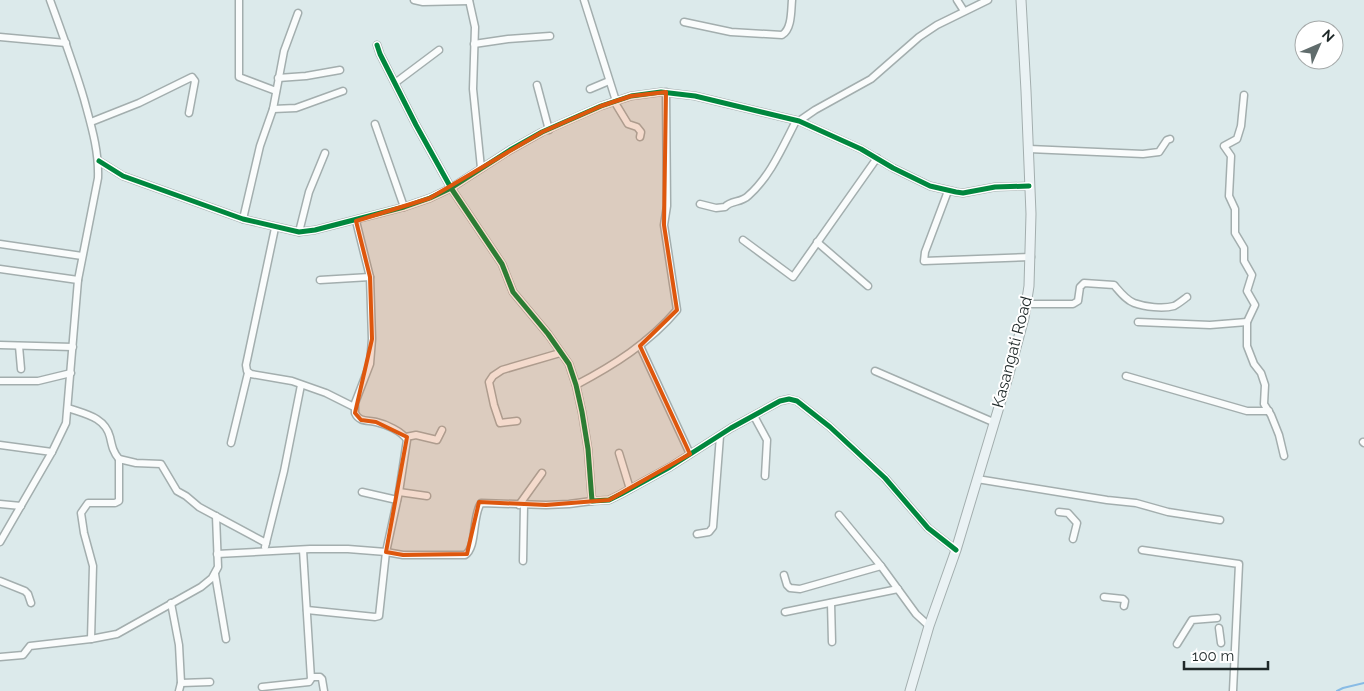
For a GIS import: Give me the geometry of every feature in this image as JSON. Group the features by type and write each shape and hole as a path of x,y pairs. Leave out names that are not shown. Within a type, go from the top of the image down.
{"street":[{"path":"0,542 52,452 66,423 78,280 95,198 99,161 91,122 50,0"},
{"path":"239,0 239,77 276,91"},
{"path":"416,0 432,2 469,1 475,27 472,89 480,168"},
{"path":"584,0 615,101 628,124 637,127 641,132 640,137"},
{"path":"684,22 731,32 782,35 789,27 792,0"},
{"path":"957,0 964,11"},
{"path":"700,204 716,208 725,207 730,203 741,201 749,196 769,170 798,121 871,80 919,37 937,25 988,0"},
{"name":"Kasangati Road","path":"910,691 929,626 956,550 1024,318 1031,256 1023,1"},
{"path":"243,219 260,146 273,109 284,50 298,13"},
{"path":"474,44 550,36"},
{"path":"0,37 66,43"},
{"path":"377,45 451,188 502,264 513,292 548,334 569,364 576,385 588,449 592,501"},
{"path":"395,83 439,50"},
{"path":"278,78 306,76 340,70"},
{"path":"91,122 139,103 192,78 195,81 195,86 189,114"},
{"path":"590,90 609,80"},
{"path":"537,85 549,130"},
{"path":"273,109 296,108 343,91"},
{"path":"576,385 625,358 677,310 664,225 667,206 666,92"},
{"path":"99,161 123,176 243,219 275,228 299,232 356,221 367,216 404,207 430,198 451,188 510,150 549,130 615,101 631,96 666,92 734,104 798,121 861,149 930,186 948,191 964,192 995,187 1029,186"},
{"path":"1244,95 1241,126 1237,139 1224,146 1231,156 1230,196 1235,209 1235,233 1244,248 1244,261 1252,275 1247,291 1255,305 1247,322 1247,346 1254,364 1261,373 1265,386 1264,404 1279,435 1284,456"},
{"path":"375,124 404,207"},
{"path":"1029,150 1143,154 1159,152 1167,140 1170,139"},
{"path":"299,232 309,192 325,153"},
{"path":"743,240 793,277 877,158"},
{"path":"948,191 923,257 926,262 1031,256"},
{"path":"356,221 370,277 372,339 370,364 354,407 356,416 362,420 376,422 406,437 416,435 437,440 440,439 442,430"},
{"path":"231,443 248,373 246,365 275,228"},
{"path":"817,242 868,286"},
{"path":"0,244 82,256"},
{"path":"0,269 78,280"},
{"path":"320,280 370,277"},
{"path":"1026,304 1073,304 1078,301 1080,287 1084,283 1114,285 1123,296 1134,303 1163,308 1175,306 1187,297"},
{"path":"1138,322 1210,325 1247,322"},
{"path":"0,345 73,347"},
{"path":"19,346 21,369"},
{"path":"640,346 690,454"},
{"path":"517,421 500,423 489,382 493,376 502,370 560,353"},
{"path":"875,370 993,422"},
{"path":"0,381 38,381 71,373"},
{"path":"248,373 301,385 326,393 354,407"},
{"path":"1126,376 1247,411 1269,411"},
{"path":"264,552 284,471 301,385"},
{"path":"217,554 348,549 403,555 465,555 470,550 479,505 483,503 522,505 569,504 609,500 780,401 789,398 798,401 859,453 885,478 928,528 956,550"},
{"path":"68,408 98,419 103,424 109,435 112,450 119,460 119,501 115,503 88,503 81,513 93,566 91,639"},
{"path":"754,416 767,440 765,476"},
{"path":"697,534 710,532 713,527 720,436"},
{"path":"307,610 375,618 379,616 386,552 399,492 406,437"},
{"path":"0,445 52,452"},
{"path":"619,453 630,489"},
{"path":"119,460 161,464 177,491 199,507 266,543"},
{"path":"523,561 522,505 542,473"},
{"path":"977,479 1136,503 1168,512 1220,520"},
{"path":"362,492 397,500"},
{"path":"399,492 427,496"},
{"path":"0,504 21,506"},
{"path":"1059,512 1074,518 1076,523 1073,539"},
{"path":"839,515 882,566 916,614 929,626"},
{"path":"0,657 23,656 30,646 91,639 123,631 201,587 215,574 218,567 216,516"},
{"path":"262,687 309,682 312,677 303,550"},
{"path":"1142,550 1239,564 1233,691"},
{"path":"784,575 790,588 800,589 882,566"},
{"path":"215,574 226,639"},
{"path":"0,581 26,591 31,603"},
{"path":"785,612 898,589"},
{"path":"1104,597 1123,599 1125,601 1124,606"},
{"path":"171,603 179,645 181,683 179,691"},
{"path":"831,603 832,642"},
{"path":"1177,644 1192,620 1217,618"},
{"path":"1219,628 1221,643"},
{"path":"312,677 320,677 322,679 324,691"},
{"path":"181,683 210,682"}],"highlighted area":[{"path":"666,92 664,225 677,310 640,346 690,454 609,500 546,505 479,502 467,554 403,555 386,552 407,437 376,422 361,420 355,413 372,339 370,277 356,221 430,198 542,132 601,106 631,96"}],"waterway":[{"path":"1337,691 1364,683"}],"cycle path":[{"path":"377,45 416,125 451,188 502,264 513,292 548,334 569,364 582,412 588,449 592,501 609,500 621,494 670,467 731,428 780,401 789,399 797,401 830,427 885,478 928,528 956,550"},
{"path":"99,161 123,176 243,219 299,232 315,230 404,207 430,198 451,188 542,132 601,106 631,96 661,92 695,96 799,121 861,149 893,168 930,186 963,193 995,187 1029,186"}]}
